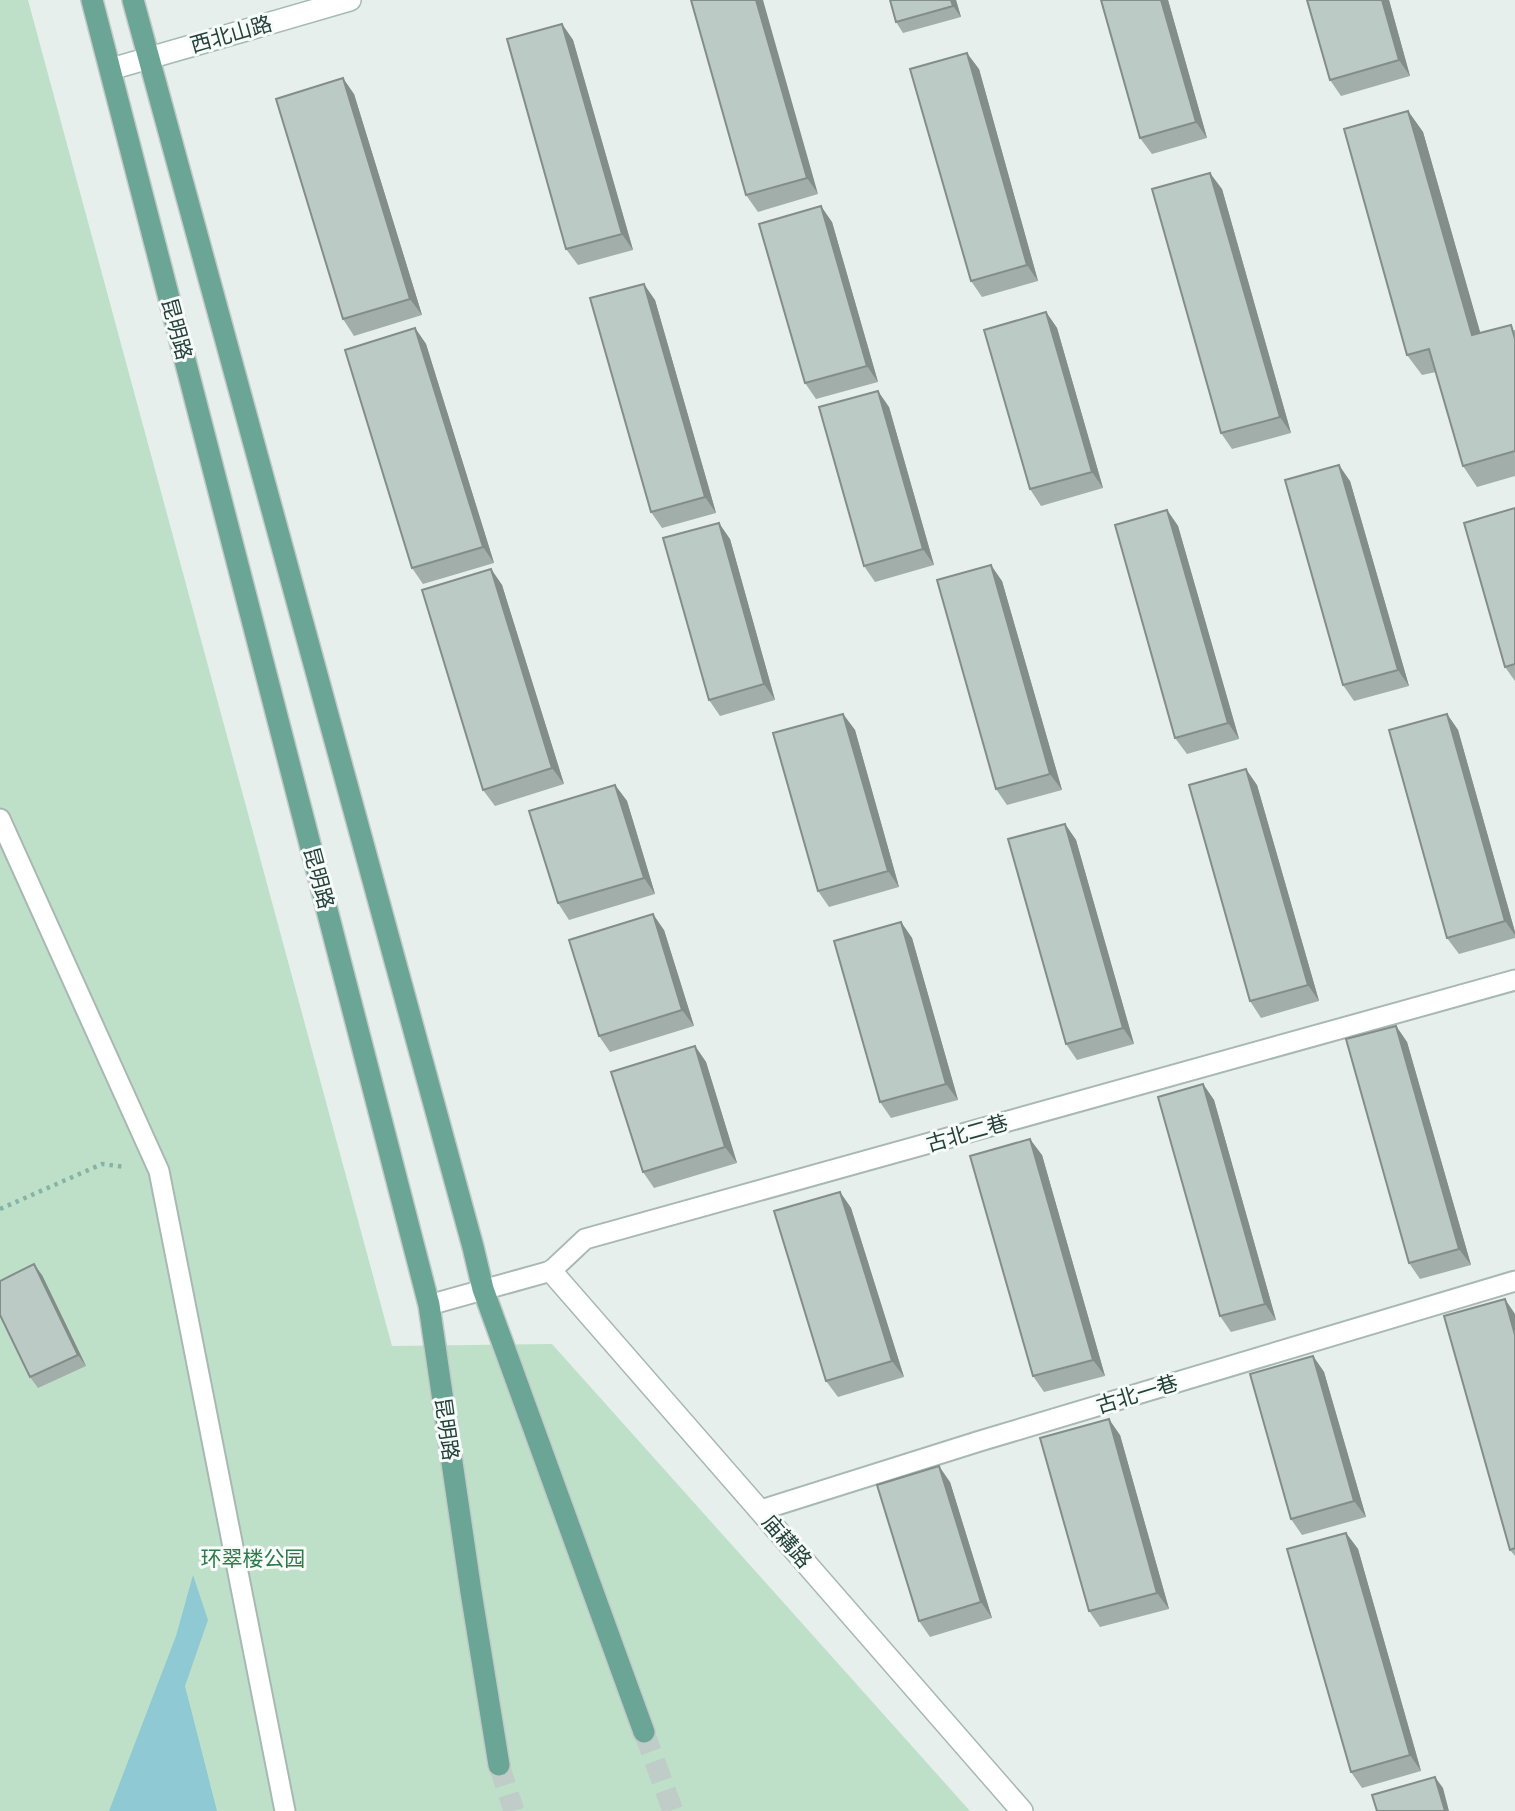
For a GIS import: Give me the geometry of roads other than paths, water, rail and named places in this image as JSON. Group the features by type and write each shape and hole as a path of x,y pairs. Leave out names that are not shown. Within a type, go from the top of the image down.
{"main road":[{"name":"昆明路","path":"92,0 429,1305 499,1765"},
{"path":"133,0 483,1289 644,1731"}],"street":[{"name":"西北山路","path":"111,69 350,0"},
{"name":"庙耩路","path":"551,1271 1022,1811"}],"lane":[{"path":"0,818 159,1171 285,1811"},
{"name":"古北二巷","path":"429,1305 551,1271 585,1239 1515,980"},
{"name":"古北一巷","path":"761,1510 980,1441 1515,1282"}],"water":[{"path":"193,1575 208,1620 185,1686 217,1811 109,1811 176,1636"}],"tunnel":[{"path":"644,1732 673,1811"},
{"path":"499,1765 514,1811"}],"park label":[{"name":"环翠楼公园","path":"253,1558"}]}
